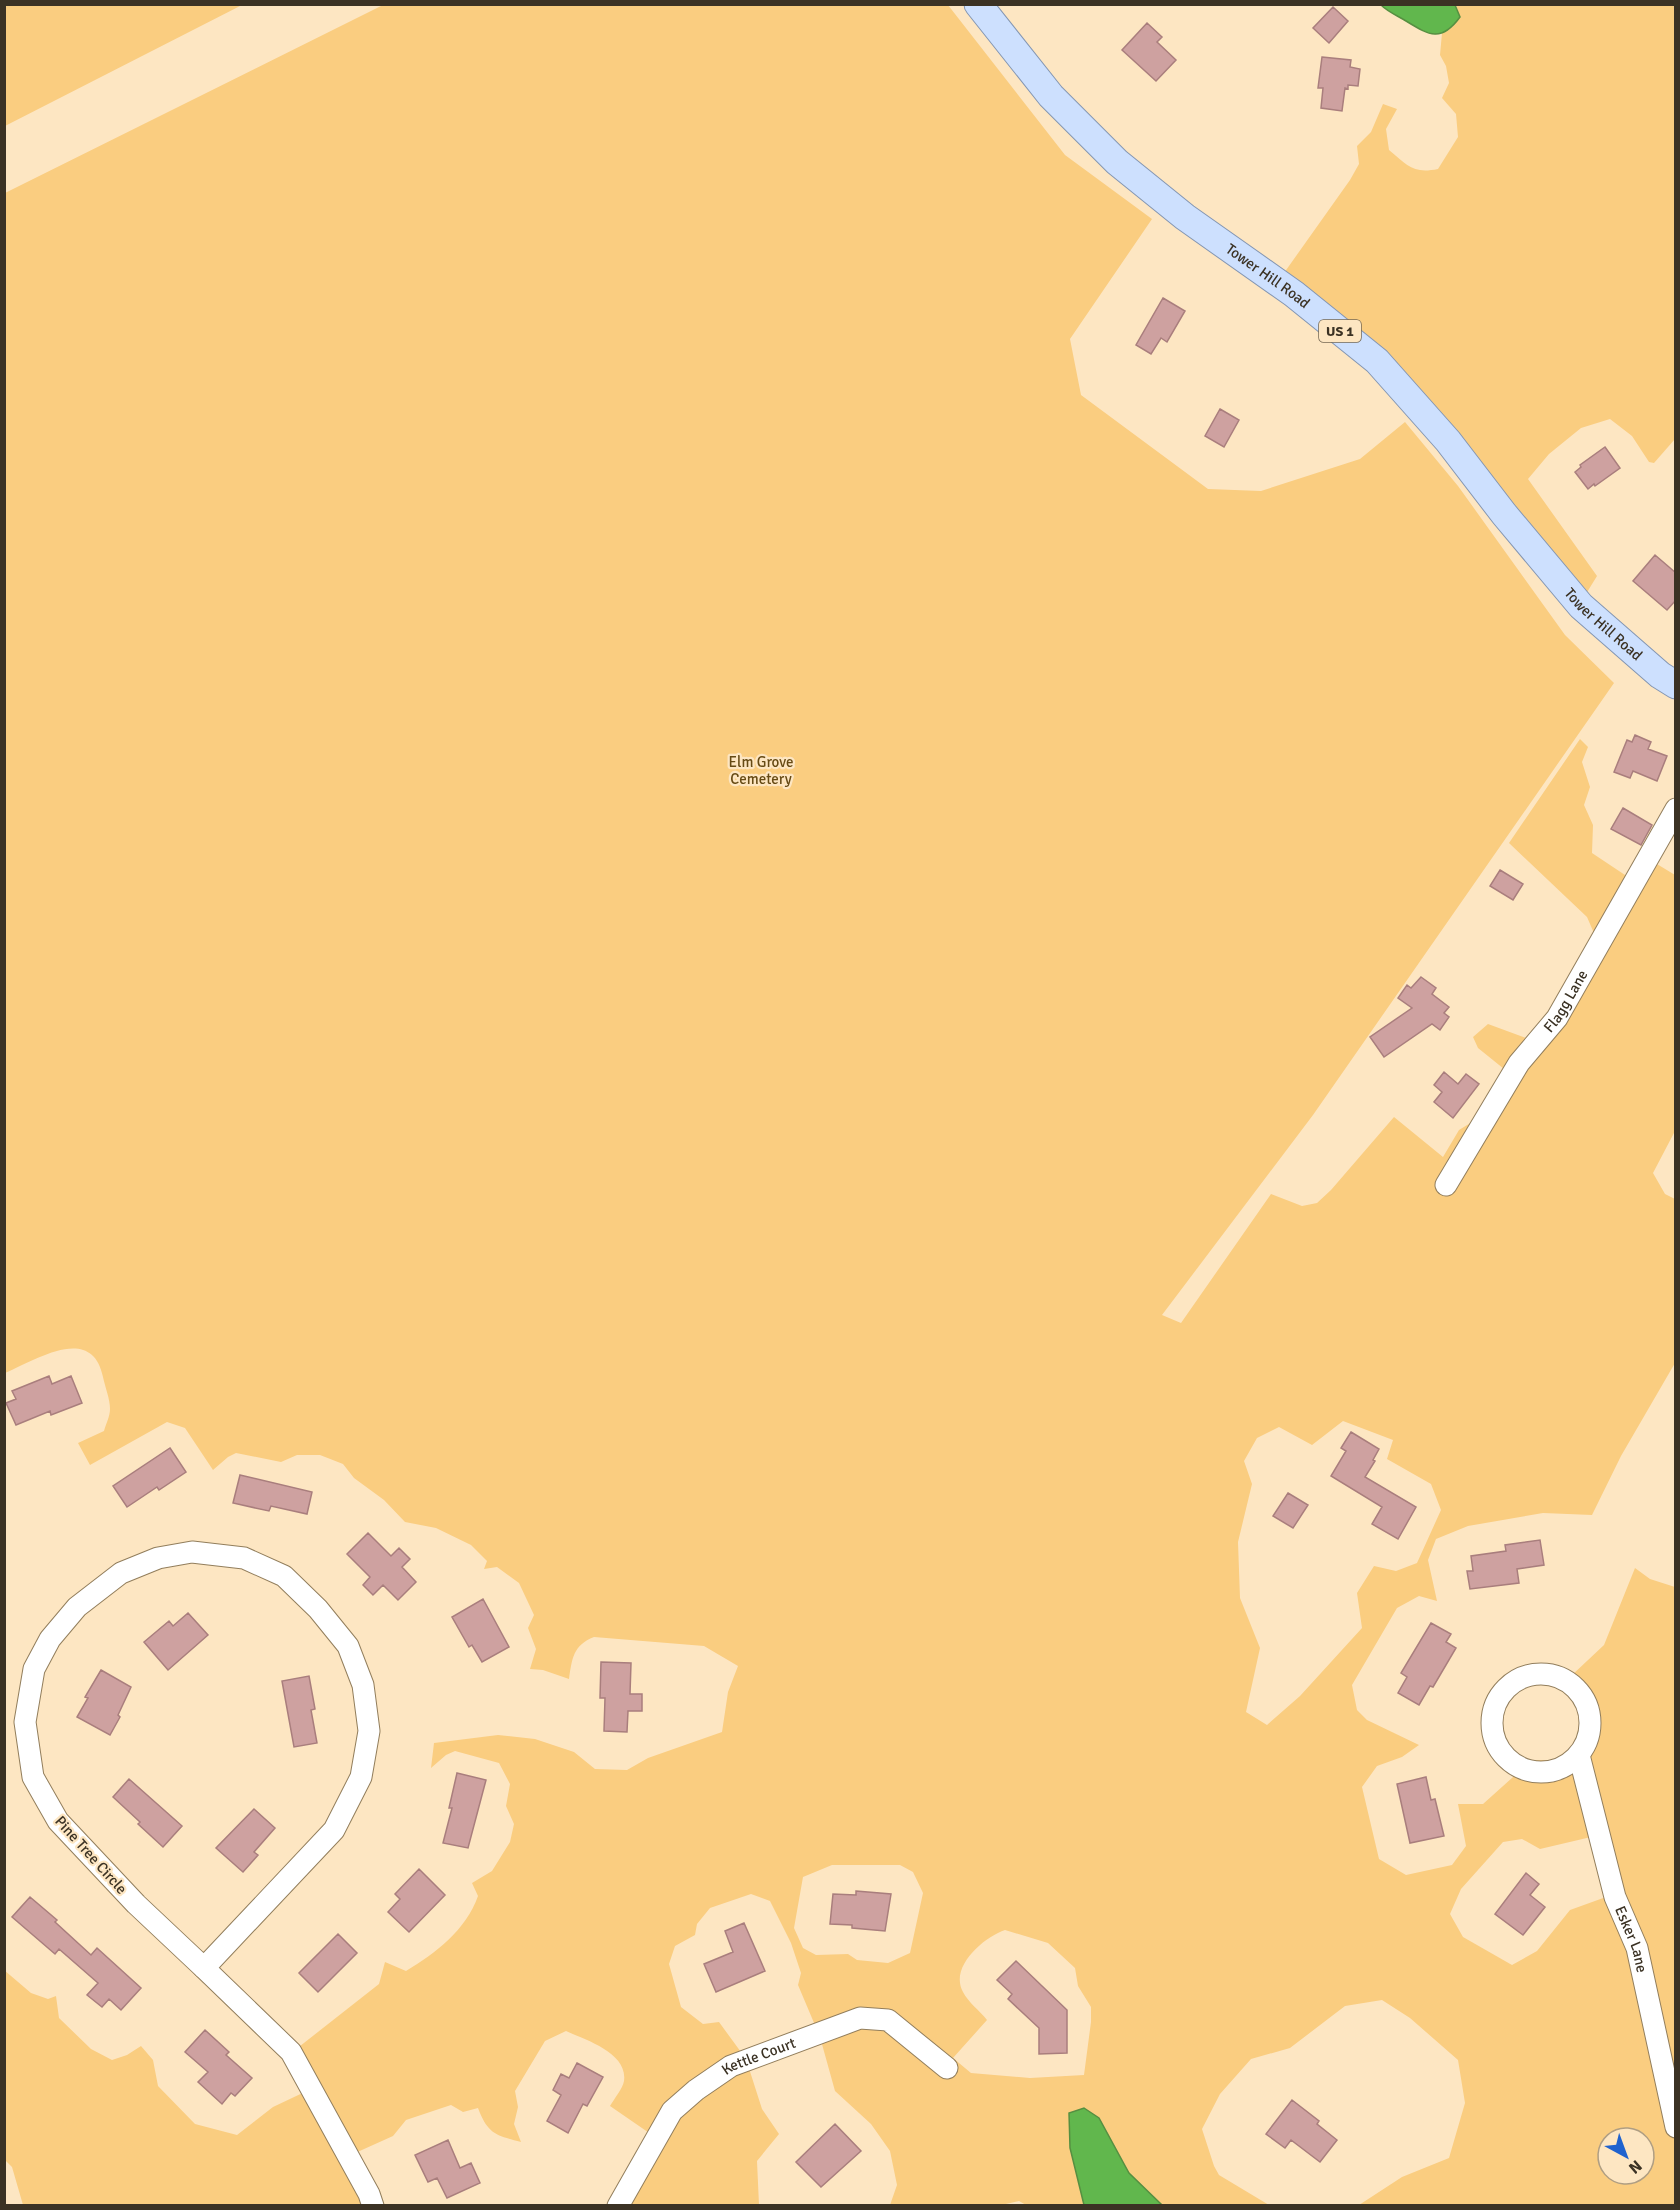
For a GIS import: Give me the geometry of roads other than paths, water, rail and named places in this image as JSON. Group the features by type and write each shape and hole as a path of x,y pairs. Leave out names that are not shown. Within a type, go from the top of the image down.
{"main road":[{"name":"Tower Hill Road","path":"978,4 1051,96 1117,162 1185,217 1294,294 1377,362 1448,441 1504,514 1581,606 1660,675 1676,685"}],"street":[{"name":"Flagg Lane","path":"1446,1185 1519,1063 1557,1018 1676,809"},
{"name":"Pine Tree Circle","path":"204,1968 334,1830 361,1776 369,1731 363,1685 348,1646 318,1609 284,1576 244,1558 192,1552 158,1558 121,1573 77,1607 50,1639 34,1669 25,1722 33,1777 58,1821 136,1904 291,2052 373,2205"},
{"path":"1538,1673 1553,1675 1568,1681 1580,1692 1588,1707 1590,1724 1587,1741 1579,1755 1551,1771 1534,1771 1519,1767 1506,1758 1497,1744 1492,1729 1493,1713 1498,1698 1522,1677 1538,1673"},
{"name":"Esker Lane","path":"1579,1755 1615,1896 1637,1948 1676,2127"},
{"name":"Kettle Court","path":"618,2205 672,2110 731,2066 860,2018 888,2020 947,2068"}],"park label":[{"name":"Elm Grove Cemetery","path":"761,770"}]}
